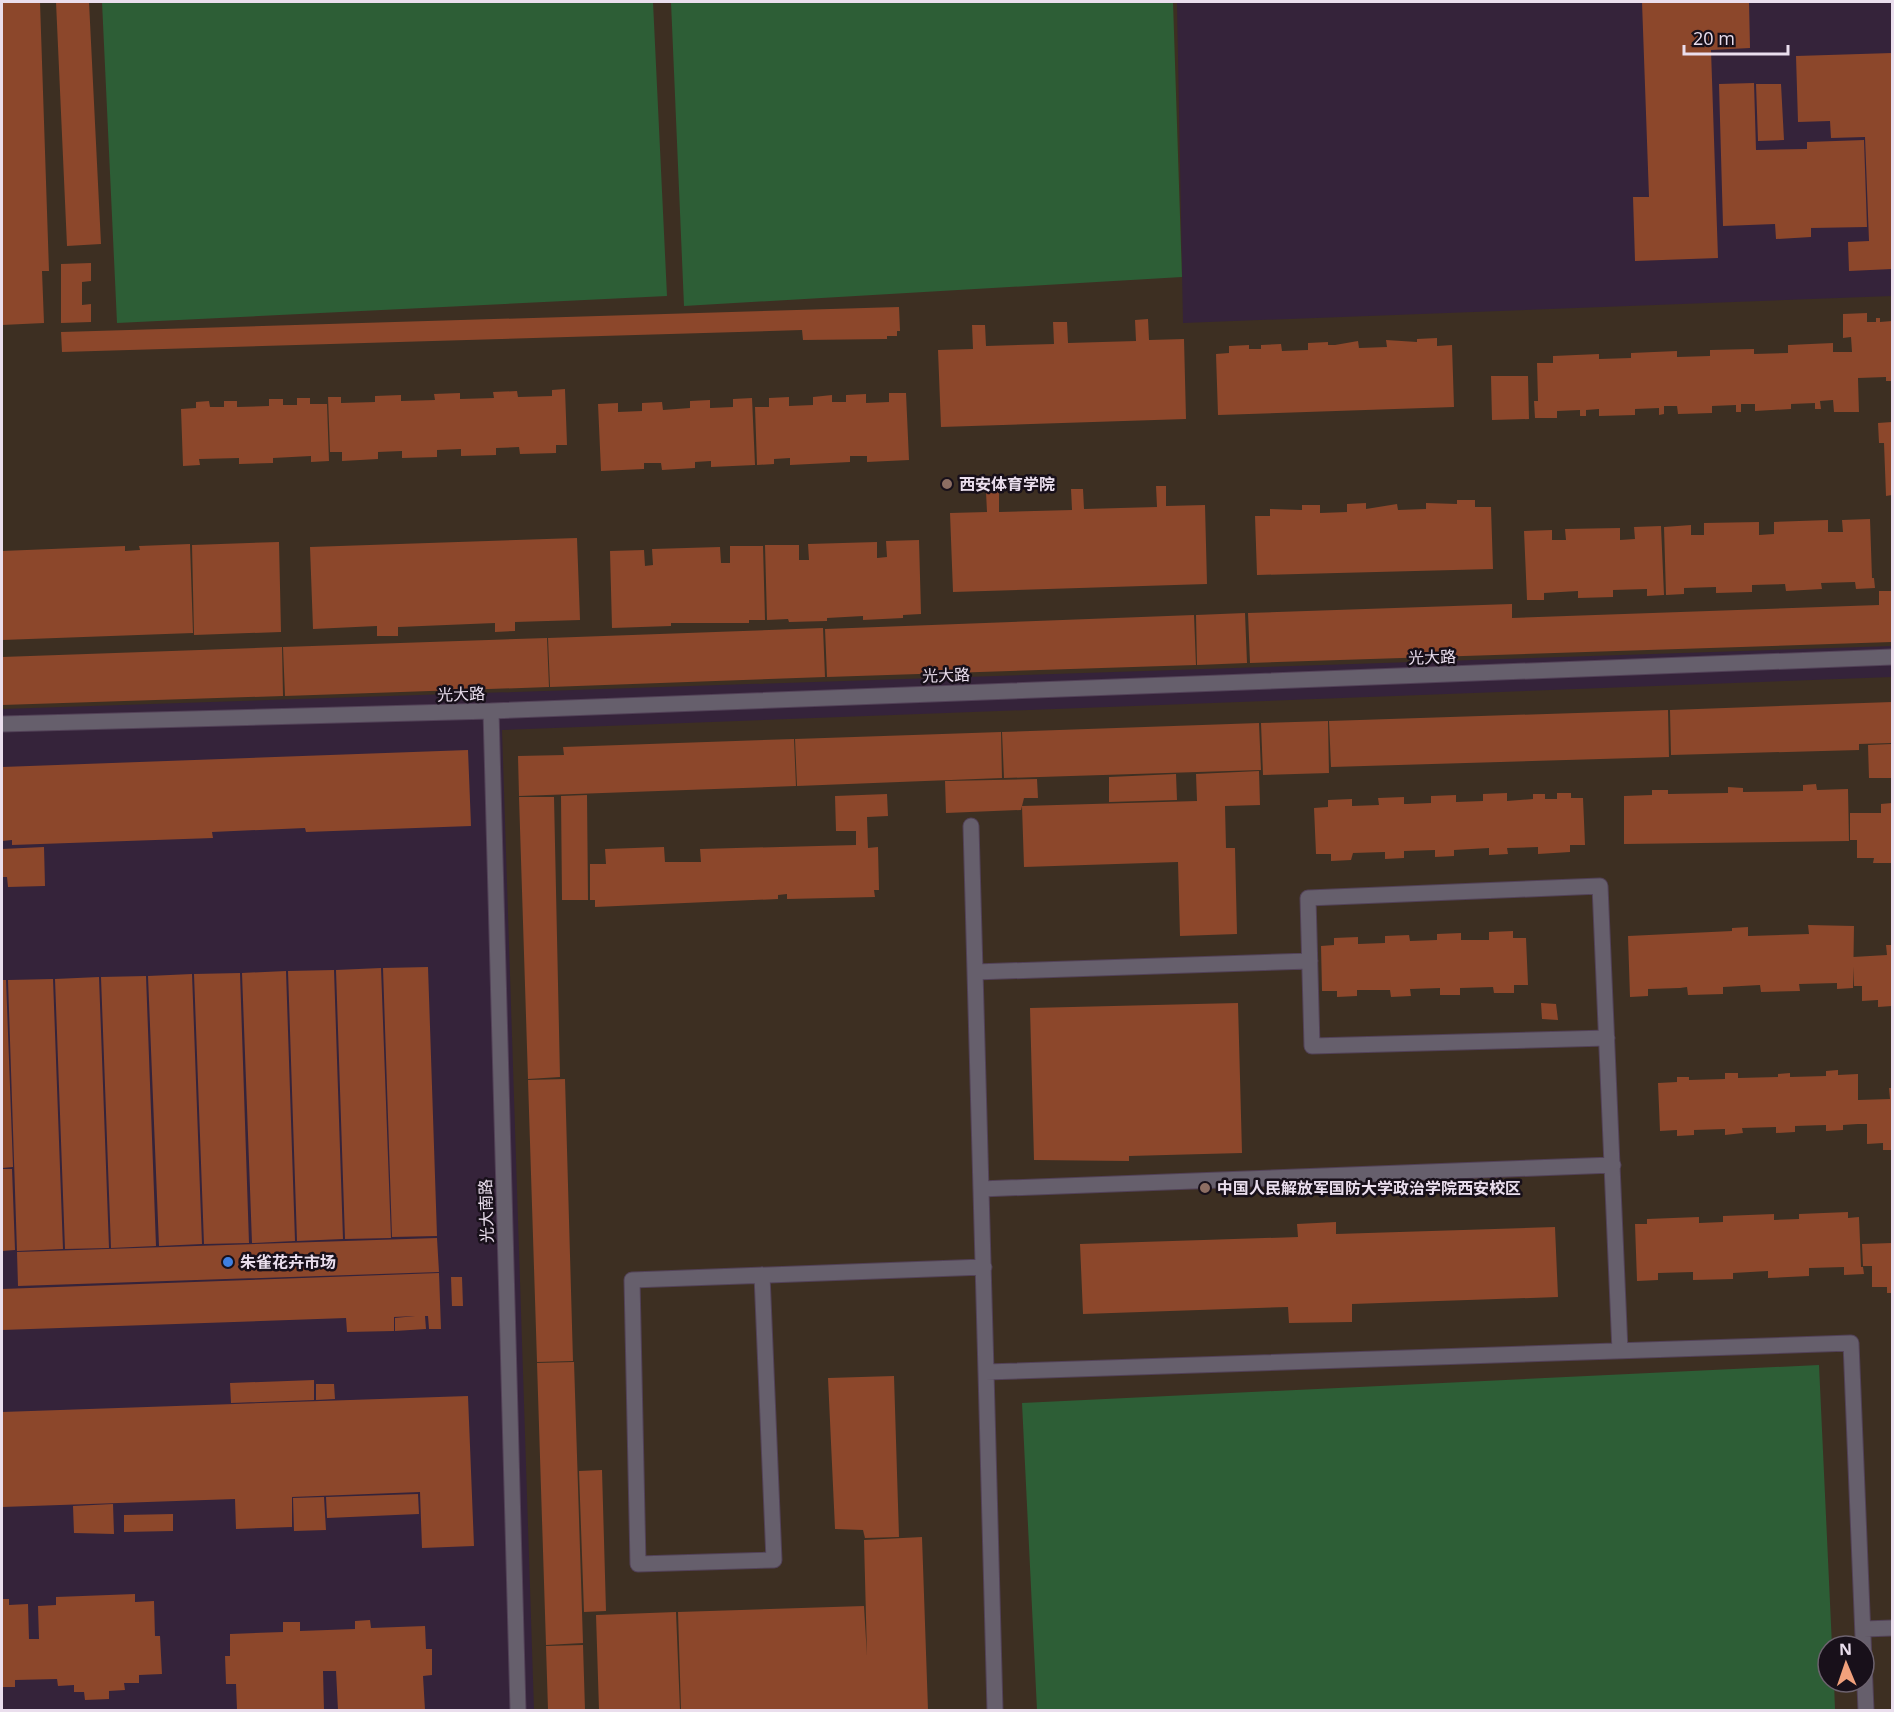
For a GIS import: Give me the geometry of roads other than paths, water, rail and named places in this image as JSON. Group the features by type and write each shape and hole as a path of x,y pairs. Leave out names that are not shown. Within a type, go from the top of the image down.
{"street":[{"name":"光大路","path":"2,724 491,711 1893,657"},
{"name":"光大南路","path":"491,711 518,1710"},
{"path":"972,826 995,1710"},
{"path":"1607,1038 1312,1046 1308,898 1600,886 1607,1038 1620,1351"},
{"path":"975,972 1310,961"},
{"path":"981,1189 1612,1165"},
{"path":"762,1275 774,1560 638,1564 632,1280 762,1275 984,1267"},
{"path":"986,1372 1851,1343 1866,1710"},
{"path":"1864,1629 1893,1628"}],"place":[{"name":"西安体育学院","path":"947,484"},
{"name":"中国人民解放军国防大学政治学院西安校区","path":"1205,1188"},
{"name":"朱雀花卉市场","path":"228,1262"}]}
